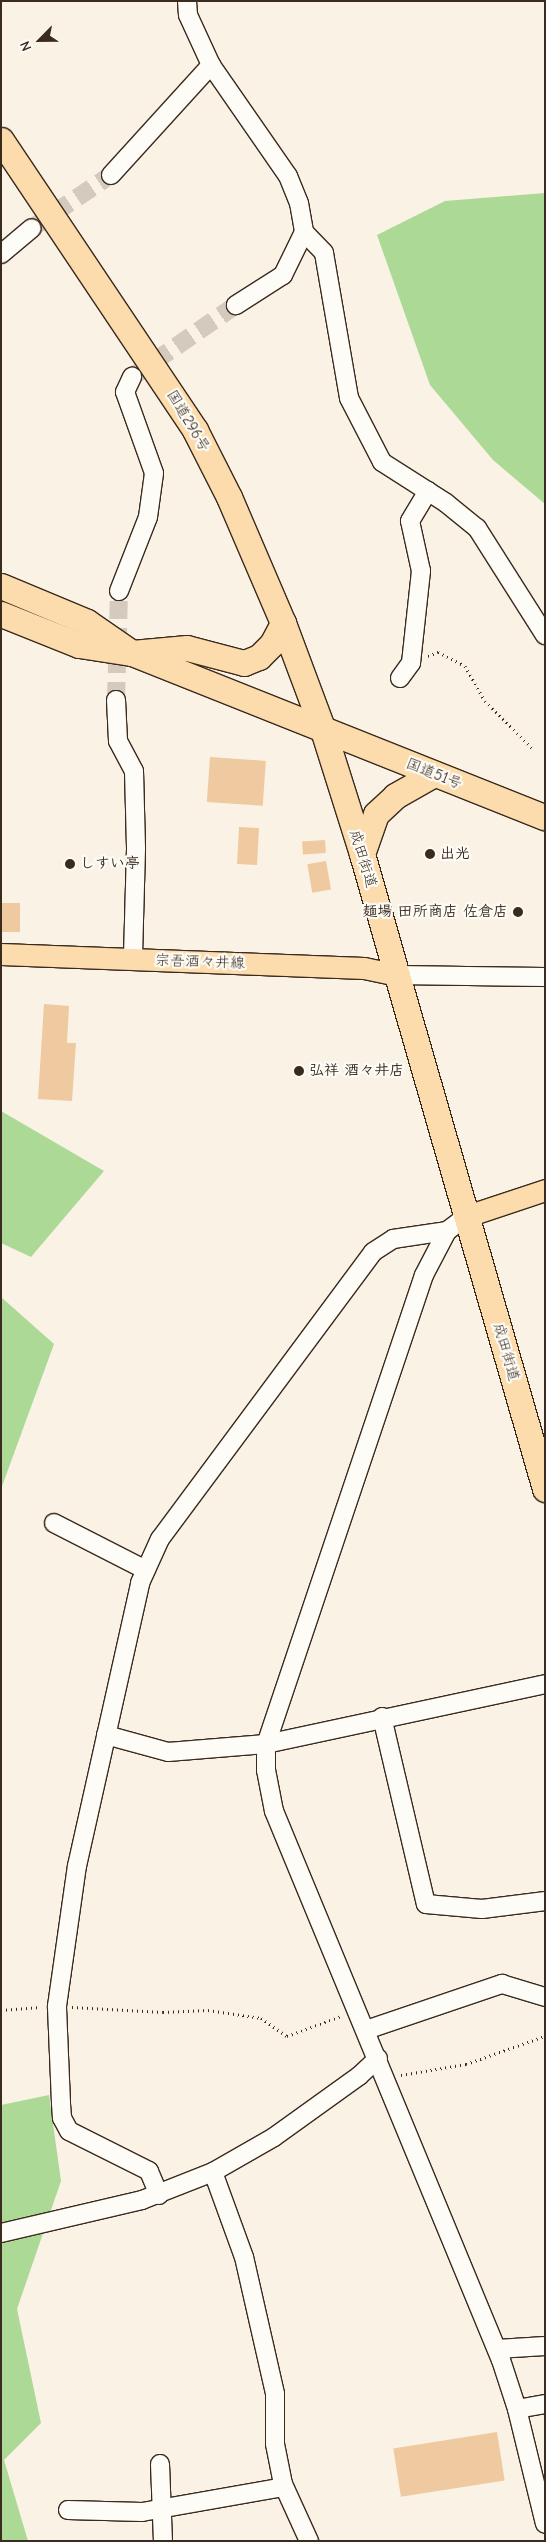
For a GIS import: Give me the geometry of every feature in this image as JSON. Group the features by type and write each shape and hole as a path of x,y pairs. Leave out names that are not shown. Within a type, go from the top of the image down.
{"highway":[{"name":"国道296号","path":"1,140 195,430 229,498 283,623 324,730"},
{"path":"1,586 87,622 132,653 324,730"},
{"path":"1,614 79,645 132,653 187,648 244,663 259,657 272,644 283,623"},
{"name":"国道51号","path":"324,730 545,817"},
{"name":"成田街道","path":"324,730 362,854 545,1489"},
{"path":"362,854 376,814 395,796 434,774"}],"main road":[{"name":"宗吾酒々井線","path":"1,954 364,968 397,975"},
{"path":"467,1216 545,1190"}],"street":[{"path":"187,1 188,15 211,64 288,176 299,203 304,232 324,252 349,398 382,462 428,491 477,528 545,635"},
{"path":"112,175 211,64"},
{"path":"1,254 32,228"},
{"path":"236,305 283,275 304,232"},
{"path":"119,591 148,517 154,473 125,392 132,377"},
{"path":"400,678 412,663 421,571 410,520 428,491"},
{"path":"116,700 118,741 134,771 136,849 133,959"},
{"path":"397,975 545,977"},
{"path":"159,2195 149,2171 69,2131 62,2118 57,2006 77,1866 140,1583 160,1539 373,1252 393,1239 446,1231 467,1216"},
{"path":"446,1231 424,1275 266,1744 266,1770 274,1811 497,2349 517,2409 545,2524"},
{"path":"54,1523 146,1570"},
{"path":"106,1736 168,1752 266,1744 382,1717 545,1684"},
{"path":"382,1717 426,1904 482,1909 545,1901"},
{"path":"366,2030 502,1984 545,1997"},
{"path":"1,2234 159,2195 214,2172 274,2137 359,2076 378,2058"},
{"path":"214,2172 244,2257 272,2384 274,2444 284,2487 309,2541"},
{"path":"497,2349 545,2346"},
{"path":"517,2409 545,2404"},
{"path":"160,2464 163,2541"},
{"path":"68,2510 142,2512 284,2487"}],"path":[{"path":"412,663 438,652 465,666 485,701 533,749"},
{"path":"1,2010 57,2006 163,2012 208,2010 262,2018 287,2036 358,2010"},
{"path":"385,2078 466,2064 545,2036"}],"green space":[{"path":"545,193 545,504 493,460 430,385 377,235 445,201"},
{"path":"1,1111 104,1171 31,1257 1,1243"},
{"path":"1,1297 54,1344 1,1489"},
{"path":"49,2095 61,2181 17,2309 41,2423 4,2460 28,2541 1,2541 1,2105"}],"building":[{"path":"210,757 266,761 263,806 207,802"},
{"path":"239,827 259,828 257,865 237,864"},
{"path":"325,840 326,853 303,855 302,842"},
{"path":"326,861 331,890 312,893 307,864"},
{"path":"1,903 20,903 20,932 1,932"},
{"path":"44,1004 69,1006 67,1043 76,1043 72,1101 38,1099"},
{"path":"497,2432 505,2480 401,2497 393,2448"}],"tunnel":[{"path":"32,228 111,175"},
{"path":"132,377 236,305"},
{"path":"116,700 119,591"}],"place":[{"name":"出光","path":"430,854"},
{"name":"しすい亭","path":"70,864"},
{"name":"麺場 田所商店 佐倉店","path":"518,912"},
{"name":"弘祥 酒々井店","path":"299,1071"}]}
